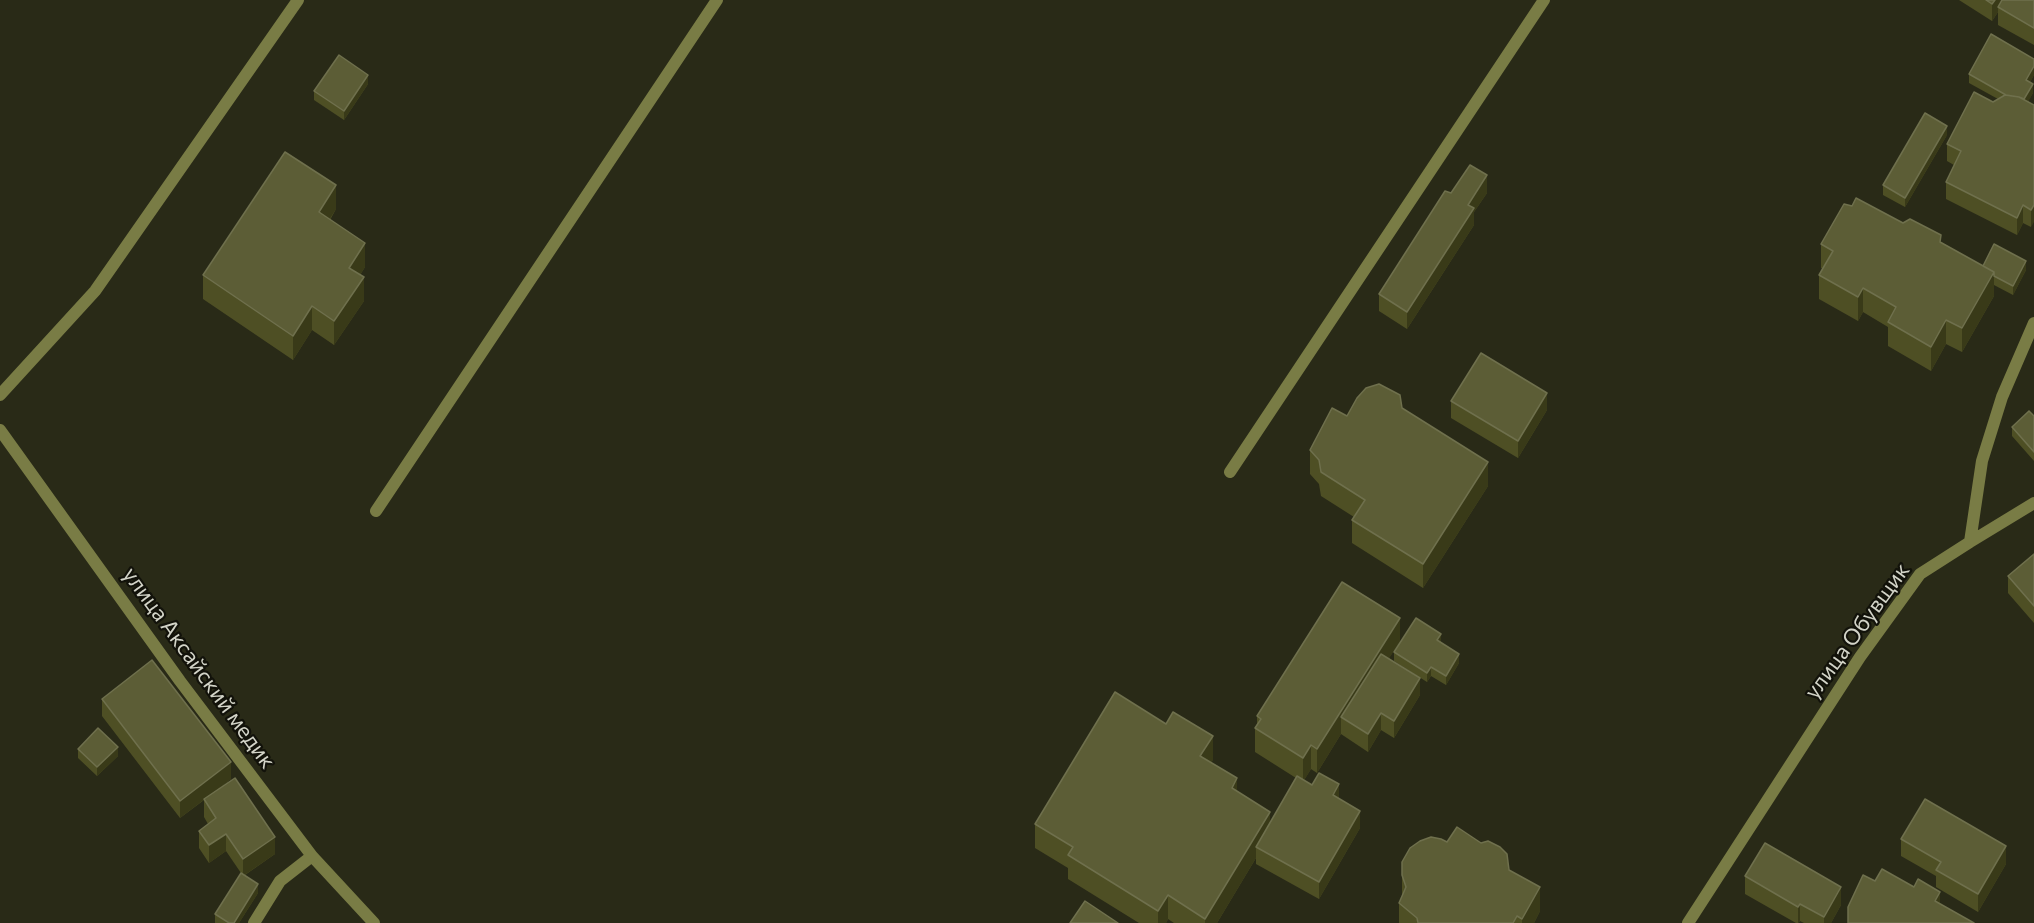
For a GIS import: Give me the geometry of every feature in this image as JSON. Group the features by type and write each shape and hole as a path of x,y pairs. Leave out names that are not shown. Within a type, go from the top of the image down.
{"street":[{"path":"0,395 95,291 298,0"},
{"path":"376,511 717,0"},
{"path":"1230,472 1544,0"},
{"path":"1970,542 1982,462 2002,397 2034,323"},
{"name":"улица Аксайский медик","path":"0,430 174,672 312,856 374,923"},
{"name":"улица Обувщик","path":"1688,923 1860,657 1920,574 2034,503"},
{"path":"254,923 280,881 312,856"}],"building":[{"path":"2002,0 2034,0 2034,28 1998,7"},
{"path":"1991,34 2034,59 2034,66 2026,80 2033,84 2024,99 2006,95 1969,74"},
{"path":"339,55 368,75 344,111 314,91"},
{"path":"1974,92 1993,102 2005,95 2019,97 2034,105 2034,205 2031,210 2023,205 2017,218 1946,182 1961,151 1947,144"},
{"path":"1925,113 1947,126 1905,198 1883,185"},
{"path":"285,152 336,185 319,212 365,243 349,268 364,277 334,321 312,306 293,336 203,275"},
{"path":"1470,165 1487,175 1468,205 1474,208 1407,312 1379,294 1445,191 1451,193"},
{"path":"1856,198 1903,223 1910,219 1941,235 1940,242 1994,272 1962,328 1946,320 1931,347 1888,322 1896,307 1863,288 1858,297 1819,275 1833,251 1821,244 1844,204 1852,206"},
{"path":"1994,244 2026,261 2013,286 1994,276 1994,272 1983,266"},
{"path":"1481,353 1547,393 1518,441 1451,401"},
{"path":"1379,384 1400,395 1402,408 1488,462 1423,564 1352,520 1365,500 1321,472 1319,460 1310,450 1332,408 1347,416 1357,398 1366,388"},
{"path":"2029,411 2034,416 2034,452 2012,427"},
{"path":"2034,554 2034,606 2008,576"},
{"path":"1342,582 1400,618 1317,749 1311,745 1303,758 1255,728 1261,719 1257,716"},
{"path":"1416,618 1441,634 1437,640 1459,654 1446,676 1431,667 1427,673 1394,652"},
{"path":"1381,654 1420,678 1394,721 1381,713 1368,734 1341,717"},
{"path":"152,660 231,762 180,801 102,699"},
{"path":"1115,692 1166,724 1173,712 1213,736 1200,756 1237,778 1232,788 1270,812 1205,919 1168,895 1158,911 1068,855 1073,847 1035,824"},
{"path":"98,728 118,747 97,767 78,749"},
{"path":"1319,773 1339,784 1333,795 1360,811 1319,882 1256,847 1297,776 1312,785"},
{"path":"235,778 275,837 243,859 226,834 209,845 199,831 216,818 204,799"},
{"path":"1925,799 2006,846 1978,894 1936,870 1941,862 1901,839"},
{"path":"1457,827 1481,843 1488,841 1500,847 1507,854 1509,870 1540,887 1522,919 1517,916 1513,923 1418,923 1417,918 1399,903 1406,887 1402,875 1402,862 1410,848 1431,837 1447,842"},
{"path":"1765,843 1841,887 1824,917 1800,904 1798,907 1745,876"},
{"path":"1882,869 1914,887 1918,879 1940,892 1935,901 1974,923 1848,923 1848,907 1863,875 1875,881"},
{"path":"241,873 258,884 234,923 229,923 215,914"},
{"path":"1085,901 1118,923 1070,923"}]}
